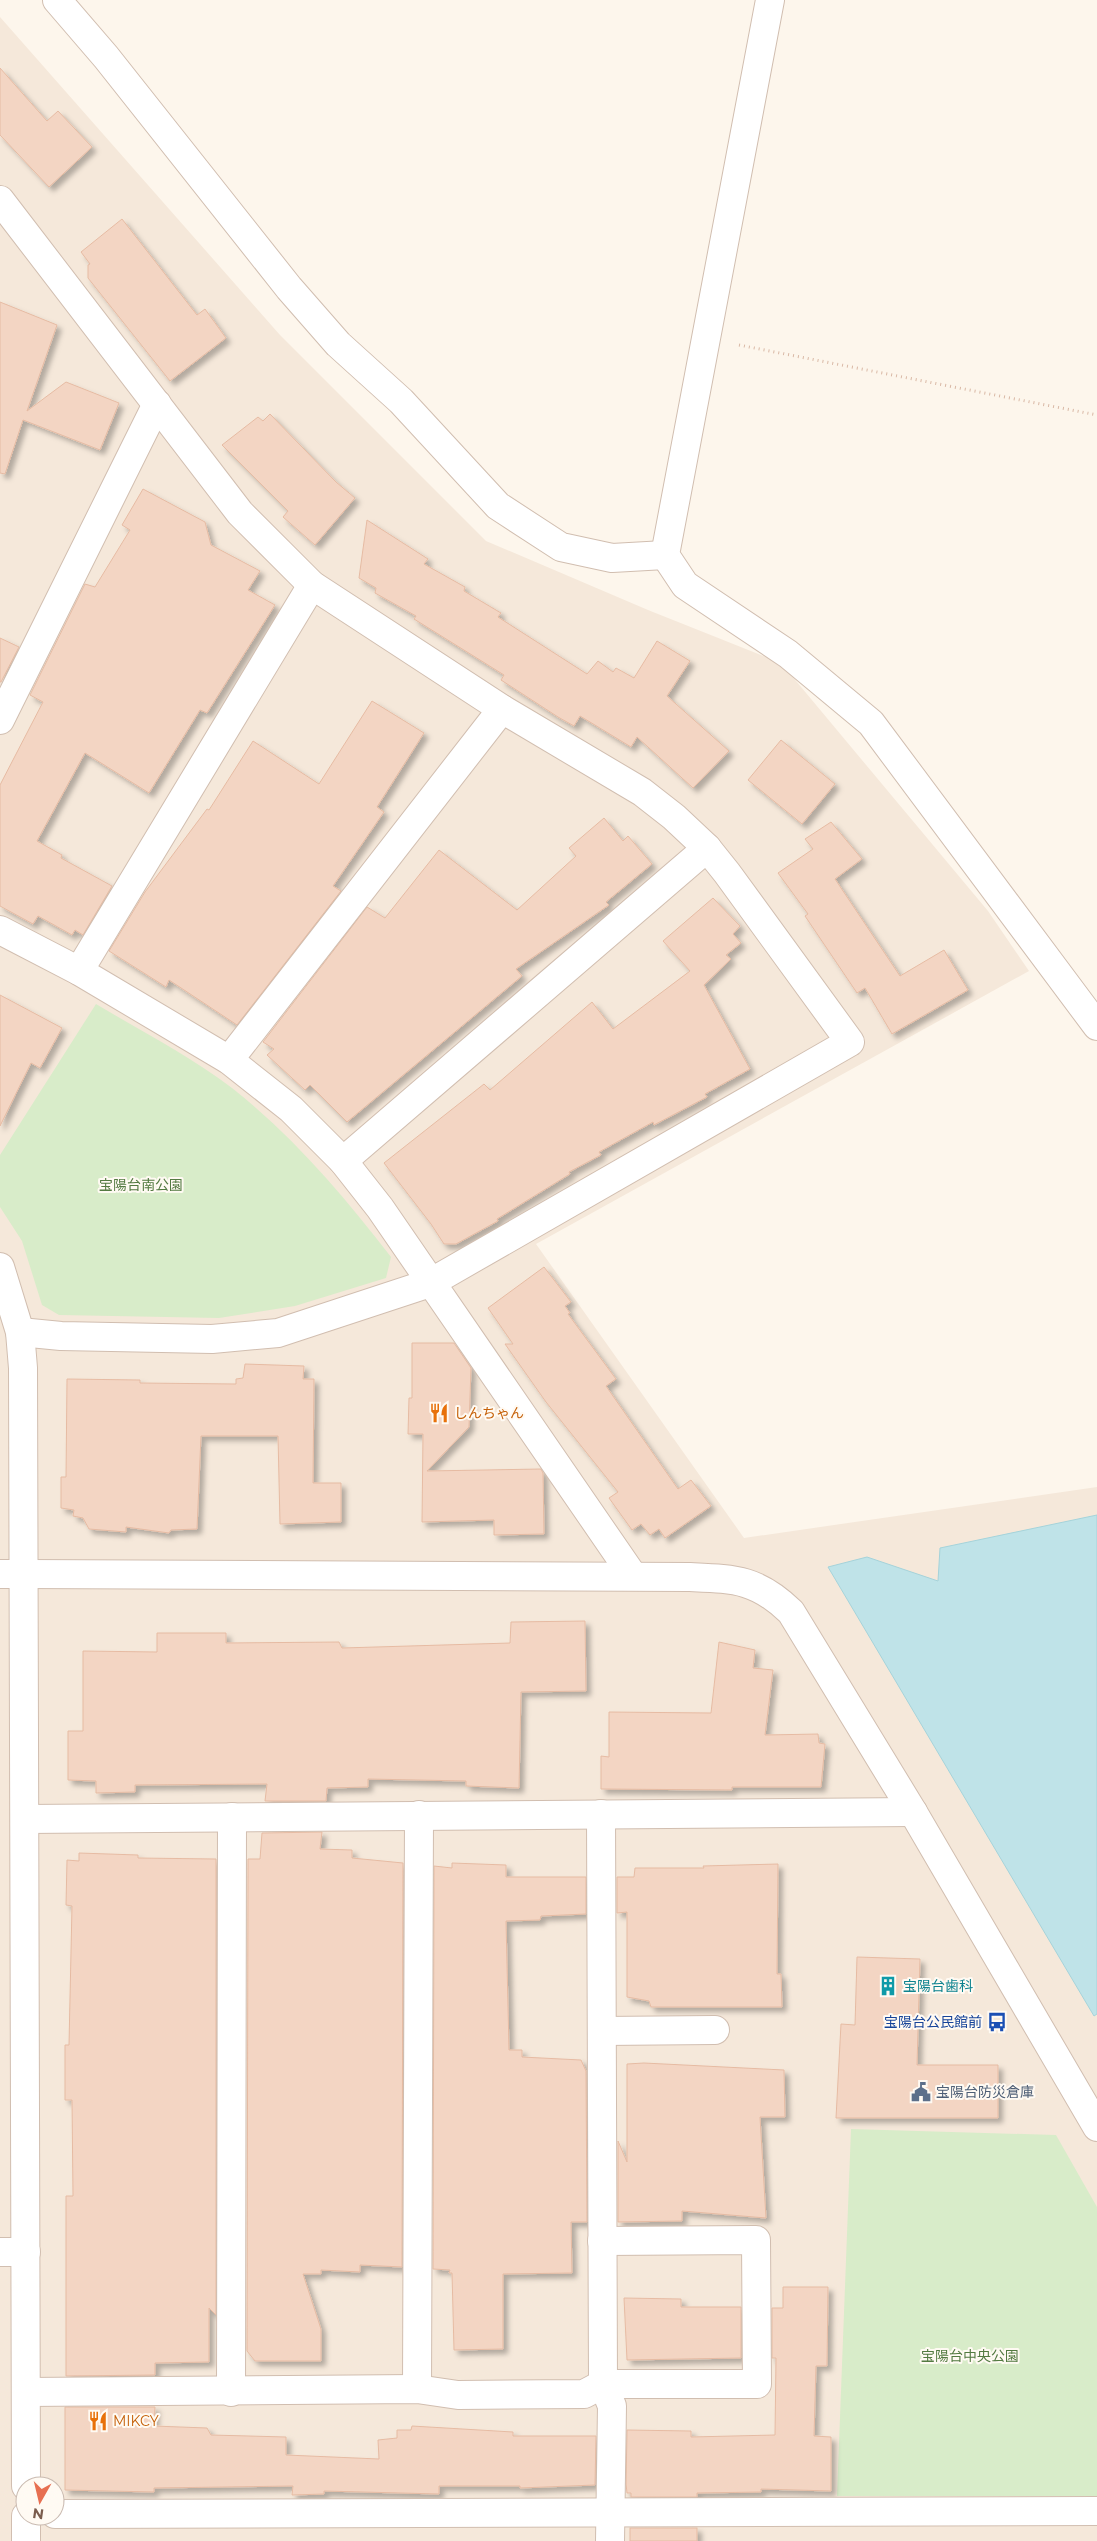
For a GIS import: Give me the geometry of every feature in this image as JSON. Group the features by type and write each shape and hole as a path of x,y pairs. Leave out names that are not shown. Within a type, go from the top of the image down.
{"street":[{"path":"57,0 106,57 289,288 338,344 401,401 498,506 561,547 612,558 665,555"},
{"path":"770,0 665,555 685,585 788,654 871,723 1097,1026"},
{"path":"0,200 240,513 312,585 502,709 642,792 674,817 707,848 727,873 850,1042 430,1283 278,1333 212,1339 61,1336 20,1332"},
{"path":"0,720 157,404"},
{"path":"79,971 312,585"},
{"path":"229,1060 502,709"},
{"path":"344,1160 707,848"},
{"path":"0,930 79,971 229,1060 291,1109 344,1160 380,1208 633,1576"},
{"path":"0,1267 20,1332 23,1368 12,1574 25,1819 13,2252 26,2392 26,2476"},
{"path":"12,1574 633,1576 728,1579 755,1585 774,1595 791,1612 912,1812 1097,2127"},
{"path":"25,1819 912,1812"},
{"path":"601,1814 602,2384 612,2406 610,2541"},
{"path":"417,2389 419,1816"},
{"path":"231,2392 232,1817"},
{"path":"602,2031 715,2030"},
{"path":"26,2392 231,2392 417,2389 458,2394 584,2394 602,2384 757,2384 756,2240 602,2241"},
{"path":"65,2514 1097,2510"},
{"path":"26,2526 26,2541"}],"path":[{"path":"706,338 1097,414"}],"shaded area":[{"path":"0,17 280,335 486,541 648,610 781,663 988,911 1029,971 536,1244 744,1538 1097,1487 1097,2541 0,2541"}],"green space":[{"name":"宝陽台南公園","path":"96,1004 216,1076 276,1126 336,1189 391,1257 386,1278 295,1306 219,1318 59,1315 42,1305 22,1241 0,1207 0,1155"},
{"name":"宝陽台中央公園","path":"851,2129 1056,2135 1097,2207 1097,2496 837,2496"}],"water":[{"path":"1097,1515 1097,2014 1094,2016 828,1567 867,1557 938,1581 940,1548"}],"building":[{"path":"0,68 47,121 58,111 92,147 49,187 0,135"},
{"path":"122,219 197,315 205,309 226,338 170,381 88,278 88,265 90,264 81,252"},
{"path":"0,302 57,325 27,411 66,382 119,403 100,450 23,420 5,474 0,473"},
{"path":"270,414 336,482 355,498 315,545 283,517 288,511 222,445 258,417 263,421"},
{"path":"143,489 205,522 211,545 260,571 248,590 275,605 207,713 200,710 149,793 85,753 37,841 62,855 61,858 112,886 83,935 75,930 72,935 38,916 33,924 0,906 0,785 43,702 30,695 85,584 95,587 130,530 122,525"},
{"path":"367,520 428,559 424,564 465,587 464,591 501,613 498,617 587,674 598,661 613,672 616,668 634,678 657,641 690,661 667,696 729,751 693,788 637,737 631,747 580,716 574,726 558,717 501,680 504,675 414,619 416,616 375,593 376,588 359,578"},
{"path":"0,638 19,647 1,682 0,682"},
{"path":"372,701 424,733 377,807 384,812 333,886 341,891 237,1025 169,980 166,987 109,951 145,892 207,809 209,810 253,741 319,784"},
{"path":"781,740 835,784 802,824 748,780"},
{"path":"604,818 623,841 628,836 652,864 606,902 609,905 516,969 522,976 347,1122 310,1085 305,1090 267,1055 274,1049 263,1042 367,907 385,918 439,850 517,910 576,856 569,848"},
{"path":"831,822 862,859 835,879 900,976 944,950 968,990 892,1034 865,988 857,993 805,916 808,914 778,873 813,849 805,839"},
{"path":"713,898 740,926 733,934 741,943 726,955 731,959 704,985 750,1069 705,1094 707,1097 654,1125 653,1122 599,1152 601,1155 569,1172 570,1174 497,1219 498,1221 456,1244 444,1244 384,1163 484,1084 490,1090 592,1002 613,1029 690,971 663,941"},
{"path":"0,995 62,1028 40,1068 31,1063 0,1126"},
{"path":"544,1267 571,1302 565,1306 570,1313 568,1314 616,1379 606,1386 678,1489 691,1480 711,1506 665,1538 659,1529 650,1535 641,1524 632,1530 609,1498 618,1492 546,1402 505,1344 513,1344 488,1308"},
{"path":"412,1343 454,1343 471,1368 469,1427 427,1471 541,1469 543,1473 544,1534 494,1535 494,1520 422,1522 423,1434 408,1434 409,1398 412,1398"},
{"path":"245,1364 304,1366 303,1379 314,1379 313,1483 341,1483 341,1522 280,1524 278,1436 201,1436 197,1529 171,1530 169,1533 126,1527 126,1532 89,1529 83,1518 73,1516 74,1510 61,1508 61,1477 66,1477 67,1379 140,1380 140,1383 236,1384 236,1379 243,1378"},
{"path":"585,1621 586,1691 521,1692 519,1788 466,1786 466,1781 368,1779 368,1787 327,1788 326,1801 265,1801 267,1784 135,1785 135,1792 96,1793 96,1781 68,1780 68,1731 83,1731 83,1651 157,1652 157,1633 226,1633 226,1643 339,1642 342,1648 510,1643 511,1622"},
{"path":"719,1642 755,1650 753,1668 773,1670 765,1735 818,1734 819,1743 825,1744 821,1787 732,1787 732,1790 601,1789 601,1756 609,1757 609,1712 711,1713"},
{"path":"322,1832 320,1849 352,1850 352,1858 403,1863 402,2267 360,2265 360,2272 321,2270 321,2274 303,2274 321,2329 321,2361 255,2361 247,2351 248,1859 260,1859 262,1833"},
{"path":"79,1853 138,1855 138,1858 216,1859 216,2315 209,2308 209,2362 155,2363 155,2375 66,2376 66,2196 73,2196 72,2100 65,2100 65,2045 69,2045 72,1906 66,1905 67,1860 79,1861"},
{"path":"452,1863 506,1865 506,1877 586,1877 586,1914 541,1916 540,1920 506,1921 509,2050 522,2050 522,2057 581,2060 586,2071 587,2222 571,2222 572,2273 503,2274 503,2349 454,2350 452,2273 449,2273 450,2270 433,2269 434,1866 452,1868"},
{"path":"778,1864 777,1974 781,1974 782,2007 651,2007 649,2001 627,1997 627,1912 617,1913 617,1877 634,1877 635,1868 704,1868 703,1866"},
{"path":"857,1957 920,1959 917,2065 998,2065 998,2118 836,2118 841,2024 855,2025"},
{"path":"644,2063 784,2070 785,2117 760,2117 766,2218 682,2211 682,2221 618,2222 618,2141 627,2162 627,2064"},
{"path":"783,2287 828,2287 827,2366 816,2366 814,2436 831,2437 831,2491 761,2489 761,2492 697,2493 697,2497 631,2497 631,2493 627,2493 626,2484 627,2430 691,2431 691,2437 775,2435 776,2358 772,2358 772,2308 783,2308"},
{"path":"624,2298 681,2299 681,2307 741,2307 741,2358 627,2360"},
{"path":"65,2407 155,2407 154,2426 207,2428 211,2435 286,2437 286,2455 379,2459 378,2440 397,2438 397,2430 411,2430 412,2426 513,2432 513,2436 596,2436 595,2485 520,2488 520,2486 439,2486 439,2494 324,2491 324,2494 292,2495 293,2486 154,2488 154,2492 65,2490"},
{"path":"630,2528 697,2528 697,2541 630,2541"}],"place":[{"name":"しんちゃん","path":"439,1413"},
{"name":"宝陽台歯科","path":"888,1986"},
{"name":"宝陽台公民館前","path":"997,2022"},
{"name":"宝陽台防災倉庫","path":"921,2092"},
{"name":"MIKCY","path":"98,2421"}]}
